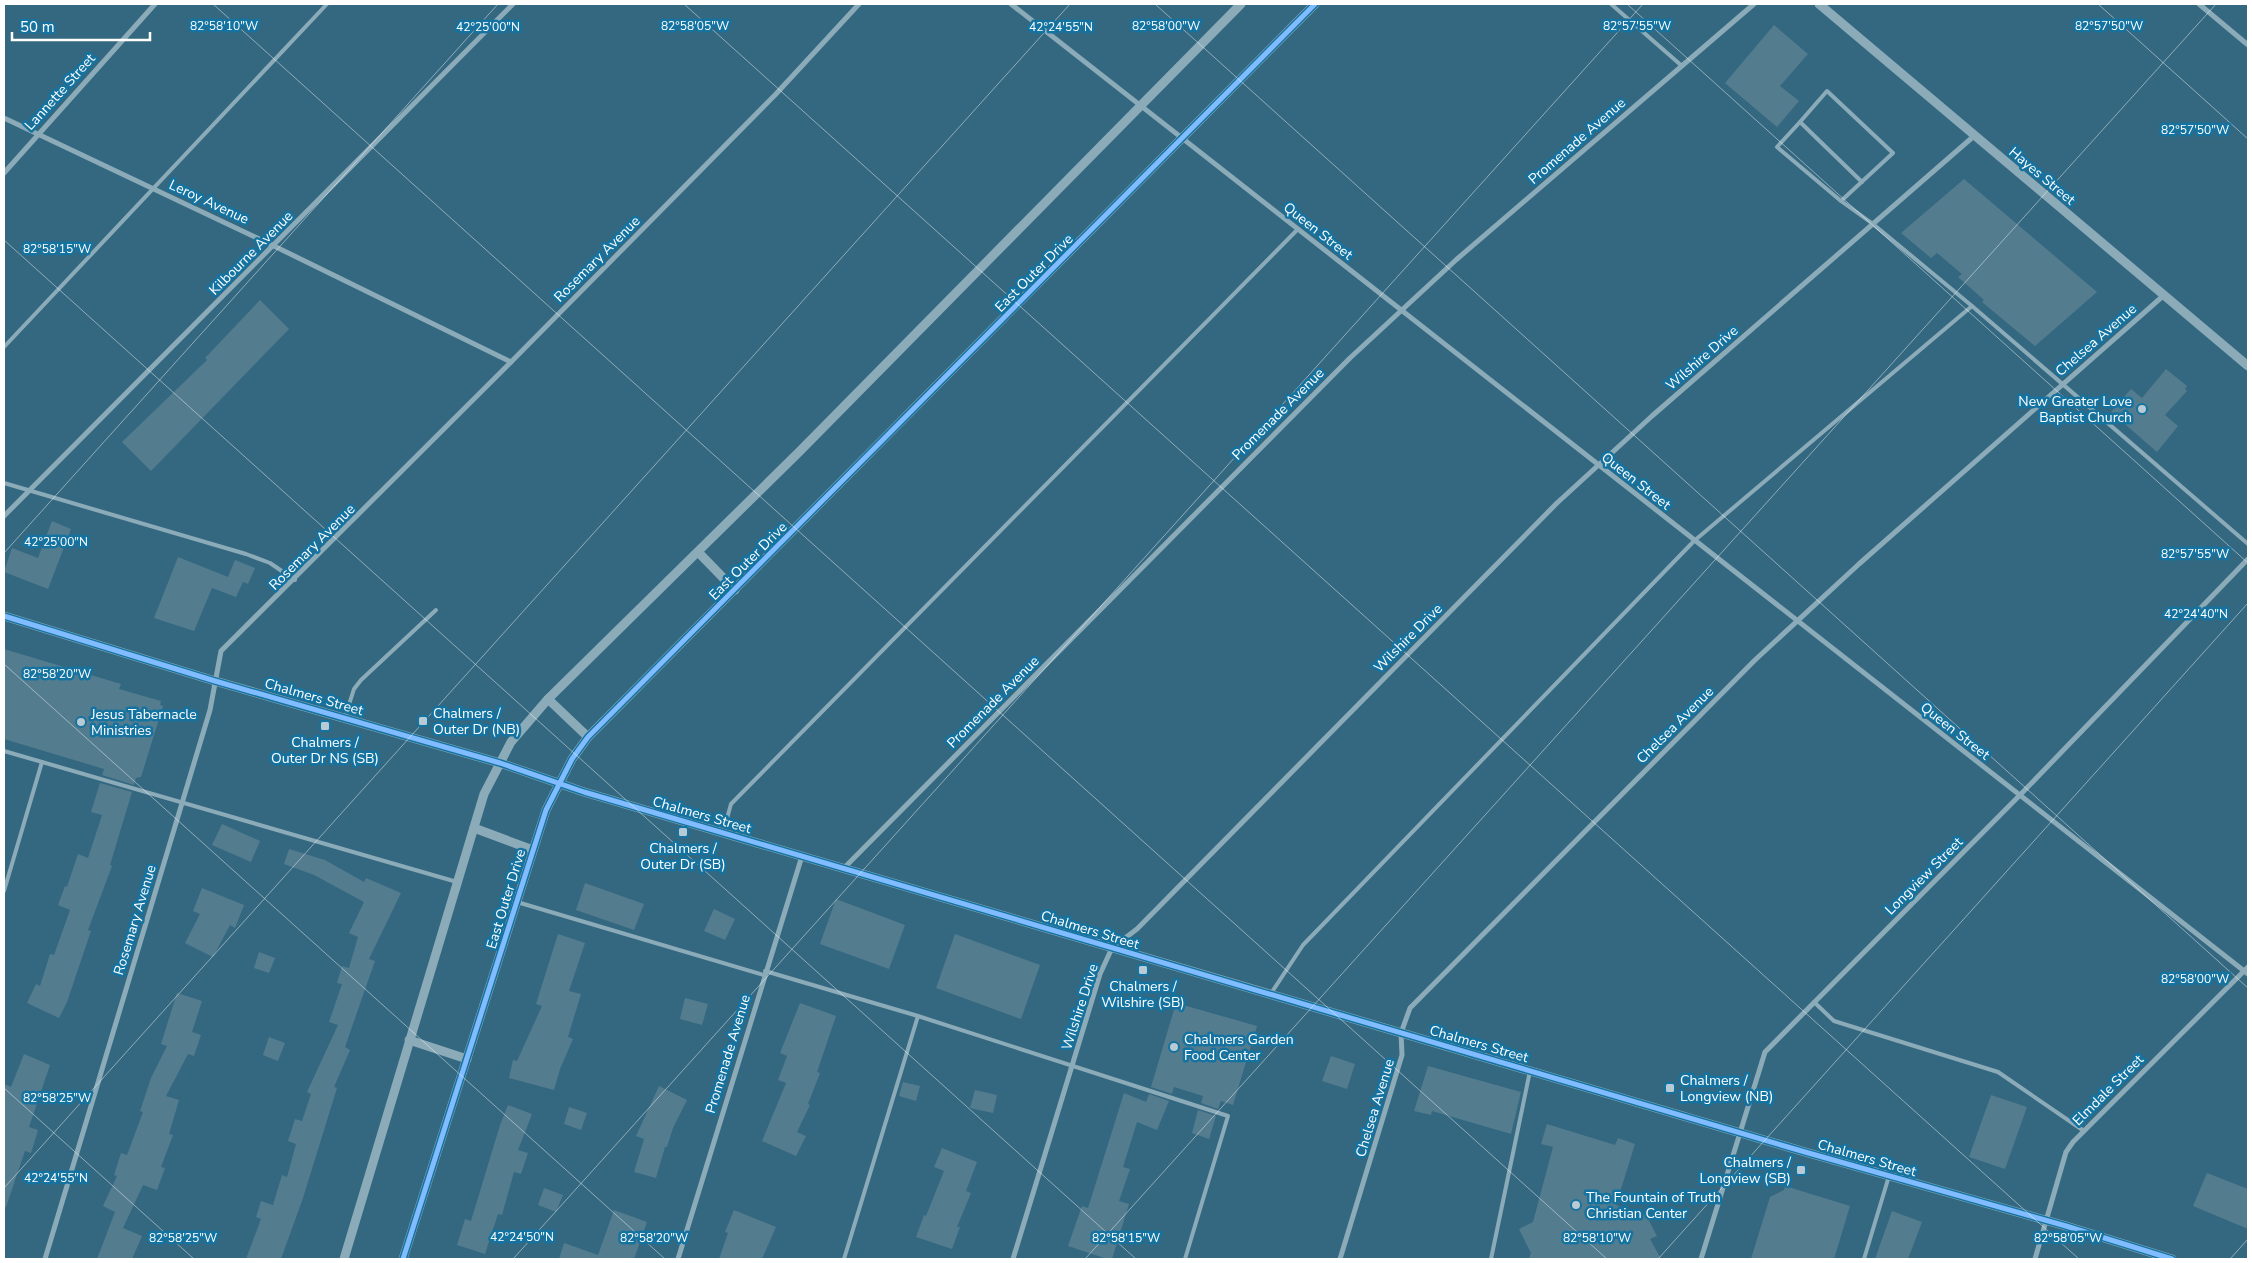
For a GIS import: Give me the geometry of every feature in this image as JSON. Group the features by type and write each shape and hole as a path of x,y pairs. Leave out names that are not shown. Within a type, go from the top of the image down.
{"street":[{"name":"Lannette Street","path":"4,173 155,4"},
{"name":"Kilbourne Avenue","path":"4,516 513,4"},
{"name":"Rosemary Avenue","path":"45,1259 210,710 221,652 295,580 775,95 859,4"},
{"name":"Queen Street","path":"1011,4 1598,466 2247,971"},
{"path":"344,1259 484,794 511,742 548,700 698,552 1241,4"},
{"name":"East Outer Drive","path":"403,1259 546,810 559,783 588,737 1315,4"},
{"name":"Promenade Avenue","path":"844,868 1350,358 1457,259 1754,4"},
{"name":"Hayes Street","path":"1820,4 2248,366"},
{"path":"2200,4 2248,45"},
{"name":"Leroy Avenue","path":"4,118 274,246 511,362"},
{"name":"Wilshire Drive","path":"1013,1259 1100,974 1112,948 1134,932 1557,503 1974,136"},
{"name":"Chelsea Avenue","path":"1340,1259 1402,1055 1402,1033 1410,1008 1755,660 2163,296"},
{"path":"698,552 735,590"},
{"name":"Longview Street","path":"1701,1259 1765,1052 2020,796 2248,559"},
{"name":"Chalmers Street","path":"4,616 215,681 500,763 723,833 1740,1133 2046,1220 2172,1259"},
{"path":"548,700 588,737"},
{"path":"474,828 533,850"},
{"name":"Promenade Avenue","path":"678,1259 764,973 802,856"},
{"name":"Elmdale Street","path":"2035,1259 2066,1152 2084,1131 2247,971"},
{"path":"409,1040 467,1060"}],"lane":[{"path":"4,347 327,4"},
{"path":"1611,4 1682,66"},
{"path":"1841,201 1893,153 1827,91 1777,147 1841,201 1873,224 1972,306 2248,544"},
{"path":"1800,122 1862,182"},
{"path":"723,833 731,804 1298,229"},
{"path":"1270,995 1303,945 1694,540 1972,306"},
{"path":"4,483 246,554 270,564 295,580"},
{"path":"345,717 354,690 361,680 436,610"},
{"path":"4,751 457,882"},
{"path":"4,891 42,762"},
{"path":"517,902 918,1016 1228,1116 1185,1259"},
{"path":"1814,1002 1834,1021 1998,1072 2084,1131"},
{"path":"844,1259 918,1016"},
{"path":"1491,1259 1530,1071"},
{"path":"1864,1259 1889,1176"}],"building":[{"path":"1774,25 1808,54 1780,86 1799,101 1777,127 1725,83"},
{"path":"1964,179 2097,292 2035,346 1982,302 1984,300 1958,277 1962,274 1937,253 1931,258 1901,233"},
{"path":"260,300 289,329 151,471 122,442 207,360 205,358"},
{"name":"New Greater Love Baptist Church","path":"2166,369 2187,386 2185,389 2187,391 2165,415 2178,426 2157,452 2111,412 2131,389 2142,398"},
{"path":"52,521 71,529 48,589 4,572 12,548 38,558"},
{"path":"178,557 228,577 235,560 255,568 248,584 243,582 236,597 212,588 194,631 154,618"},
{"name":"Jesus Tabernacle Ministries","path":"4,649 121,684 119,689 161,701 160,705 163,706 141,777 136,778 134,785 102,775 104,769 4,739"},
{"path":"100,783 132,792 110,865 112,866 88,930 91,931 67,1002 59,1018 27,1003 36,984 40,986 50,954 54,955 70,910 58,905 65,886 67,887 78,854 88,858 102,815 91,812"},
{"path":"222,824 260,841 251,862 212,845"},
{"path":"289,849 325,860 364,882 366,878 401,893 369,959 375,961 345,1047 350,1050 334,1087 337,1088 303,1198 281,1259 246,1259 261,1219 256,1217 261,1201 273,1205 282,1175 287,1177 296,1144 288,1141 295,1119 302,1121 311,1094 307,1092 338,1025 329,1022 342,984 337,983 342,966 349,968 358,937 349,933 364,902 314,875 284,864"},
{"path":"585,883 644,904 634,930 576,910"},
{"path":"202,888 244,905 235,928 230,925 213,957 185,943 200,914 193,911"},
{"path":"836,899 905,925 889,969 820,944"},
{"path":"714,909 735,919 725,940 704,931"},
{"path":"558,934 585,943 569,991 581,994 568,1037 573,1039 560,1069 554,1090 509,1078 513,1060 517,1061 542,1006 536,1004"},
{"path":"955,934 1040,965 1021,1019 936,988"},
{"path":"259,952 275,958 269,973 254,968"},
{"path":"177,993 202,1001 192,1032 201,1035 194,1056 188,1054 166,1096 179,1100 169,1134 173,1135 161,1167 165,1168 157,1190 143,1185 123,1228 142,1236 132,1259 97,1259 115,1212 103,1206 117,1176 114,1175 121,1153 127,1155 143,1112 140,1111 151,1078 167,1046 161,1044"},
{"path":"685,998 708,1004 702,1025 680,1019"},
{"path":"800,1003 836,1016 817,1072 820,1073 808,1104 810,1105 797,1132 806,1136 796,1156 762,1141 786,1083 778,1080 787,1056 780,1053"},
{"path":"1176,1003 1257,1026 1233,1105 1221,1101 1218,1109 1201,1103 1203,1096 1174,1087 1172,1094 1151,1087"},
{"path":"269,1037 285,1043 278,1061 263,1055"},
{"path":"24,1054 50,1065 29,1127 38,1130 31,1153 25,1151 6,1207 4,1207 4,1084 11,1087"},
{"path":"1331,1056 1355,1064 1347,1089 1322,1081"},
{"path":"1428,1066 1521,1092 1511,1134 1432,1111 1431,1115 1414,1111"},
{"path":"903,1082 920,1086 916,1101 899,1096"},
{"path":"659,1086 687,1100 673,1128 667,1147 665,1147 656,1178 634,1172 644,1139 636,1136"},
{"path":"975,1090 997,1095 993,1113 970,1108"},
{"path":"1124,1093 1146,1102 1149,1094 1169,1101 1157,1130 1137,1122 1123,1167 1130,1169 1119,1201 1129,1204 1112,1259 1107,1259 1068,1246 1082,1206 1088,1208"},
{"path":"1991,1095 2027,1107 2005,1169 1969,1157"},
{"path":"508,1105 532,1114 518,1150 528,1153 521,1174 514,1172 502,1215 498,1214 485,1254 457,1245 465,1219 471,1221 500,1125"},
{"path":"569,1107 587,1113 581,1130 564,1124"},
{"path":"1198,1110 1216,1116 1209,1139 1192,1133"},
{"name":"The Fountain of Truth Christian Center","path":"1547,1124 1615,1145 1618,1138 1635,1144 1616,1205 1646,1215 1657,1236 1650,1239 1661,1259 1529,1259 1531,1253 1519,1229 1533,1222 1553,1147 1541,1144"},
{"path":"942,1148 977,1162 966,1191 971,1193 957,1227 960,1227 952,1249 916,1237 944,1171 934,1167"},
{"path":"2207,1173 2248,1189 2248,1229 2193,1206"},
{"path":"1785,1186 1850,1206 1834,1259 1751,1259 1770,1197 1784,1190"},
{"path":"544,1188 563,1195 556,1212 538,1205"},
{"path":"614,1210 647,1222 634,1259 559,1259 564,1243 598,1255"},
{"path":"734,1210 776,1227 762,1259 719,1259 728,1233 725,1232"},
{"path":"1892,1211 1922,1222 1908,1259 1875,1259"}],"cycle path":[{"path":"403,1259 546,810 572,759 588,737 1315,4"},
{"path":"4,616 215,681 500,763 584,792 1805,1152 2066,1226 2172,1259"}],"place":[{"name":"New Greater Love Baptist Church","path":"2142,409"},
{"name":"Chalmers / Outer Dr (NB)","path":"423,721"},
{"name":"Jesus Tabernacle Ministries","path":"81,722"},
{"name":"Chalmers / Outer Dr NS (SB)","path":"325,726"},
{"name":"Chalmers / Outer Dr (SB)","path":"683,832"},
{"name":"Chalmers / Wilshire (SB)","path":"1143,970"},
{"name":"Chalmers Garden Food Center","path":"1174,1047"},
{"name":"Chalmers / Longview (NB)","path":"1670,1088"},
{"name":"Chalmers / Longview (SB)","path":"1801,1170"},
{"name":"The Fountain of Truth Christian Center","path":"1576,1205"}]}
